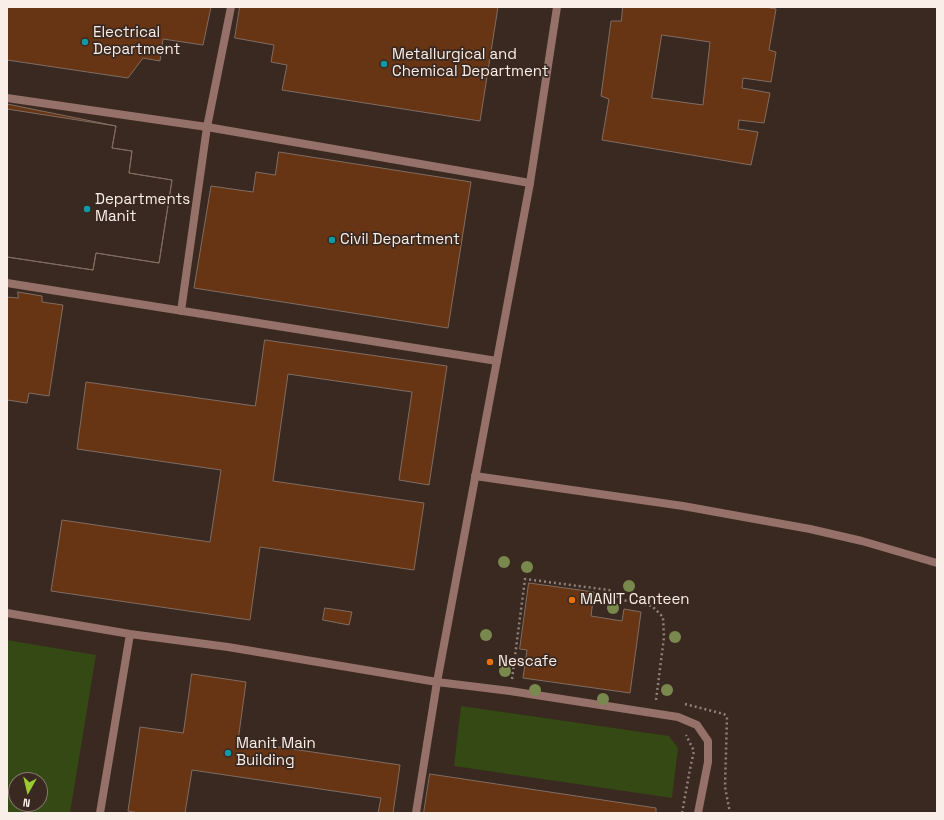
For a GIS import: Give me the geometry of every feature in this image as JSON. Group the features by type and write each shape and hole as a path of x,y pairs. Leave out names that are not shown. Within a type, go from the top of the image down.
{"street":[{"path":"181,311 207,127 231,7"},
{"path":"416,813 437,682 530,183 557,7"},
{"path":"7,98 207,127 530,183"},
{"path":"7,283 497,361"},
{"path":"475,476 683,506 810,529 862,541 937,564"},
{"path":"7,613 130,634 228,647 437,682 510,691 678,717 697,725 708,741 708,762 698,813"},
{"path":"100,813 130,634"}],"path":[{"path":"510,691 525,578 609,590 620,600 630,600 652,606 663,617 664,637 655,713"},
{"path":"682,813 694,751 685,734"}],"green space":[{"path":"7,640 96,655 70,813 7,813"},
{"path":"461,706 669,736 678,748 672,798 454,766"}],"building":[{"name":"Electrical Department","path":"7,7 211,7 203,45 163,39 160,61 143,58 128,78 7,60"},
{"name":"Metallurgical and Chemical Department","path":"240,7 498,7 480,121 282,90 287,65 271,62 274,45 235,38"},
{"path":"623,7 765,7 776,9 769,50 776,52 771,82 743,78 742,88 770,93 764,123 739,120 738,129 758,132 751,165 602,140 609,99 601,96 611,21 621,21","holes":["662,35 710,42 703,105 652,98"]},
{"name":"Departments Manit","path":"7,104 116,126 112,148 132,151 129,173 172,180 159,263 96,253 93,270 7,257"},
{"name":"Departments Manit","path":"7,109 116,126 112,148 132,151 129,173 172,180 159,263 96,253 93,270 7,257"},
{"name":"Civil Department","path":"279,152 471,182 448,328 194,288 211,186 253,192 256,172 275,175"},
{"path":"18,292 42,296 42,302 63,305 49,396 29,393 27,403 7,400 7,297 18,298"},
{"path":"265,340 447,366 429,485 399,480 412,392 288,374 273,481 424,503 414,570 260,547 250,620 51,591 62,520 210,542 221,470 77,449 86,382 255,406"},
{"path":"529,583 594,592 591,616 622,621 624,609 641,612 630,693 523,678 527,650 520,649"},
{"path":"325,608 352,612 349,625 323,620"},
{"name":"Manit Main Building","path":"192,674 246,682 238,741 400,765 393,813 378,813 381,798 192,770 185,813 139,813 128,811 140,727 183,733"},
{"path":"430,774 656,808 656,813 424,813"}],"place":[{"name":"Electrical Department","path":"85,42"},
{"name":"Metallurgical and Chemical Department","path":"384,64"},
{"name":"Departments Manit","path":"87,209"},
{"name":"Civil Department","path":"332,240"},
{"name":"MANIT Canteen","path":"572,600"},
{"name":"Nescafe","path":"490,662"},
{"name":"Manit Main Building","path":"228,753"}]}
